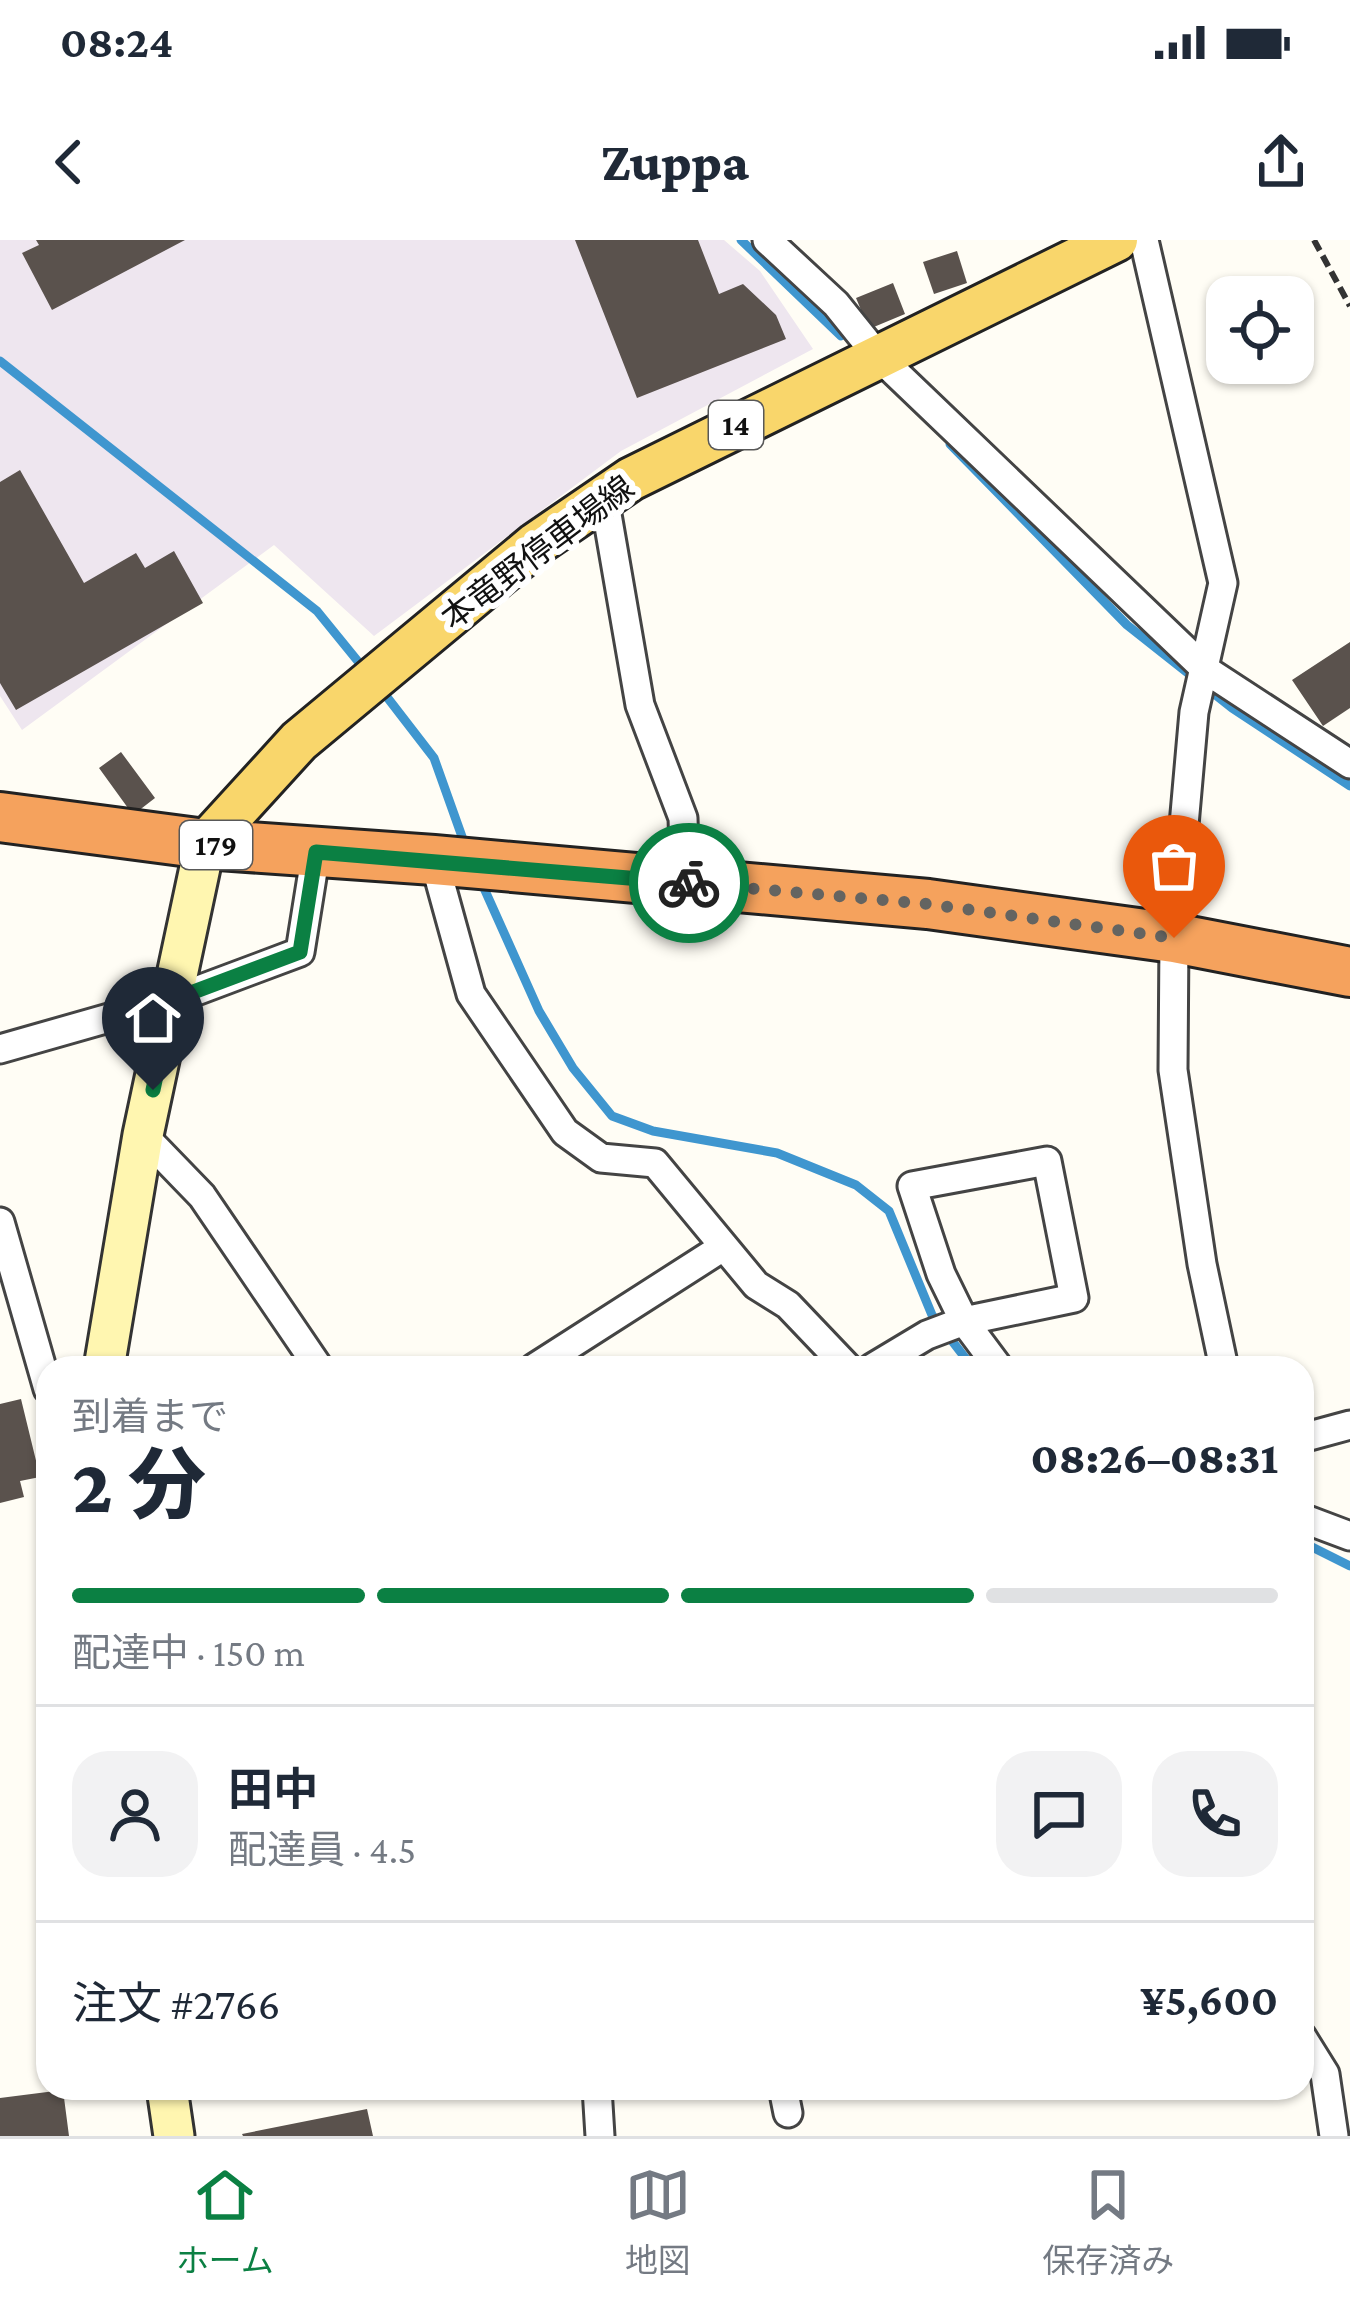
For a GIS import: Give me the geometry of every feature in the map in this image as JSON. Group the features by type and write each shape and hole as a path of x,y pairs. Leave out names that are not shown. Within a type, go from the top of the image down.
{"highway":[{"name":"179","path":"0,817 205,844 928,904 1174,938 1350,972"}],"main road":[{"name":"本竜野停車場線","path":"205,844 299,741 536,544 604,497 671,458 1116,240"}],"street":[{"path":"767,240 836,304 877,355 1206,670 1350,764"},
{"path":"1144,240 1223,583 1194,712 1174,938 1173,1070 1221,1356"},
{"path":"604,497 640,705 683,818 685,883"},
{"path":"106,1356 143,1135 205,844"},
{"path":"0,1048 172,1000 300,952 316,852"},
{"path":"434,860 471,994 565,1132 601,1158 656,1163 756,1286 788,1305 837,1356"},
{"path":"143,1135 202,1196 311,1356"},
{"path":"892,1356 964,1321 1074,1298 1047,1161 912,1186 941,1274 964,1321 990,1356"},
{"path":"0,1222 13,1315 36,1364"},
{"path":"553,1356 723,1247"},
{"path":"1314,1435 1350,1425"},
{"path":"1314,1522 1350,1536"},
{"path":"1314,2057 1324,2074 1338,2082 1334,2136"},
{"path":"169,2100 174,2136"},
{"path":"598,2100 600,2136"}],"path":[{"path":"1314,240 1350,306"}],"shaded area":[{"path":"0,240 724,240 760,271 813,349 621,451 374,636 274,545 22,730 0,696"}],"building":[{"path":"36,240 185,240 52,310 22,253 39,245"},
{"path":"575,240 698,240 719,294 743,284 776,315 786,339 637,398"},
{"path":"957,251 967,283 934,294 923,262"},
{"path":"893,283 905,314 869,329 856,298"},
{"path":"20,470 84,583 136,553 145,568 174,551 203,603 16,710 0,683 0,482"},
{"path":"1350,642 1350,708 1323,726 1292,680"},
{"path":"121,752 155,798 133,815 99,768"},
{"path":"21,1399 36,1478 20,1481 24,1497 0,1503 0,1404"},
{"path":"36,2093 36,2100 64,2100 69,2136 0,2136 0,2098"},
{"path":"367,2109 373,2136 242,2134"}],"waterway":[{"path":"741,240 841,336"},
{"path":"0,361 317,611 365,670"},
{"path":"950,444 1127,625 1232,708 1350,786"},
{"path":"380,688 434,758 465,845"},
{"path":"479,877 539,1011 573,1068 612,1116 653,1131 777,1153 856,1185 889,1211 932,1315 964,1356"},
{"path":"1314,1548 1350,1566"}],"way so far":[{"path":"689,883 928,904 1174,938"}],"route":[{"path":"153,1090 172,1000 300,952 316,852 689,883"}]}
